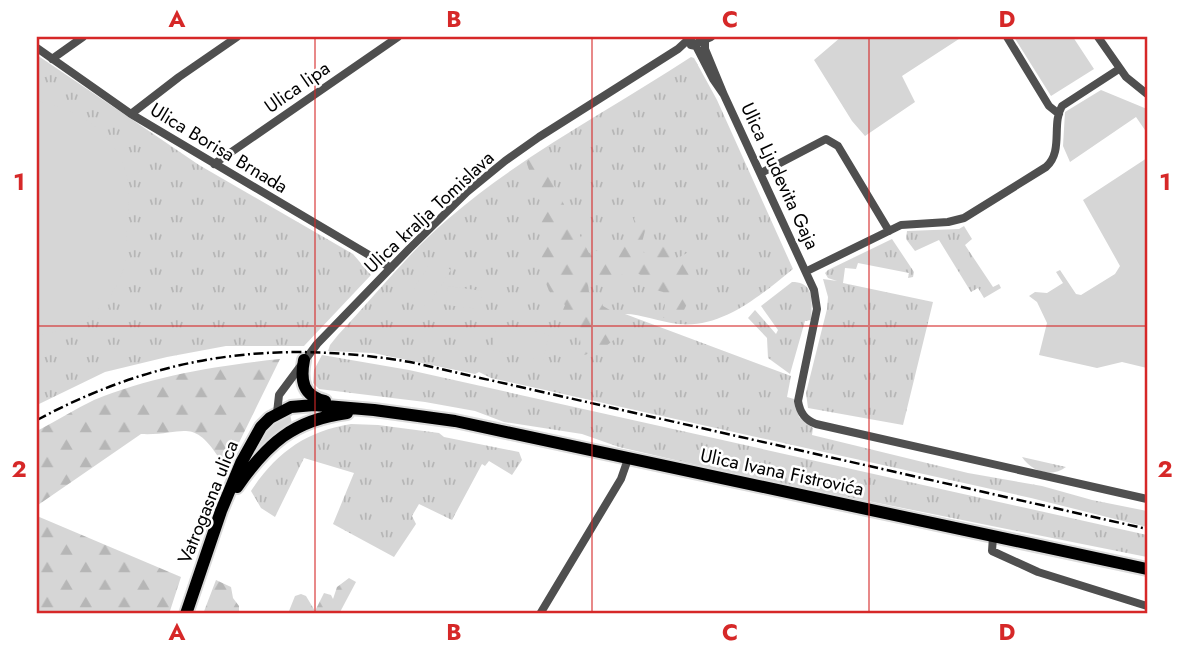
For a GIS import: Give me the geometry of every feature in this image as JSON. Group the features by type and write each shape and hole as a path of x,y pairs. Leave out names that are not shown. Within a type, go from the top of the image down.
{"main road":[{"path":"304,360 302,379 309,394 342,407"},
{"path":"277,413 297,406 374,410"},
{"path":"221,511 259,457 281,436 322,417 374,410"},
{"name":"Ulica Ivana Fistrovića","path":"374,410 455,421 1147,569"},
{"name":"Vatrogasna ulica","path":"186,614 221,511 241,463 265,422 277,413"}],"street":[{"path":"52,58 83,37"},
{"path":"131,114 237,37"},
{"name":"Ulica lipa","path":"214,164 398,37"},
{"path":"1007,37 1049,106 1059,114"},
{"path":"1098,37 1119,69 1147,94"},
{"path":"693,40 708,38"},
{"name":"Ulica Ljudevita Gaja","path":"708,38 705,50 814,290 817,309 799,396 799,407 806,419 816,424 1147,499"},
{"name":"Ulica kralja Tomislava","path":"277,413 279,395 304,360 467,192 505,161 693,40"},
{"name":"Ulica Ljudevita Gaja","path":"693,40 724,95"},
{"name":"Ulica Borisa Brnada","path":"37,48 131,114 391,268"},
{"path":"807,271 901,225 948,222 964,218 1046,167 1055,155 1059,114 1067,101 1119,69"},
{"path":"761,173 826,139 831,140 838,146 889,231"},
{"path":"540,614 621,479 628,458"},
{"path":"993,537 992,551 999,556 1038,572 1147,606"}],"green space":[{"path":"841,37 962,37 902,76 915,102 865,136 852,121 814,60"},
{"path":"1014,37 1073,37 1094,69 1051,96"},
{"path":"37,55 199,165 353,254 371,275 304,346 226,346 167,357 105,372 37,405"},
{"path":"691,57 717,100 793,269 740,308 710,321 678,324 625,314 791,376 787,397 794,399 799,417 813,428 812,435 968,473 1042,486 1147,511 1147,527 1031,498 491,378 479,372 475,374 373,353 328,351 338,335 405,260 476,196 536,154"},
{"path":"1101,90 1147,109 1147,133 1136,117 1070,162 1063,146 1065,112"},
{"path":"37,101 81,117 104,135 121,160 127,176 129,196 125,263 111,295 102,306 79,322 37,335"},
{"path":"538,154 589,253 616,244 639,229 634,219 641,206 656,214 655,224 645,231 641,246 644,253 653,239 664,241 674,260 687,253 696,270 697,284 681,316 663,318 666,298 663,292 652,289 648,279 637,273 621,275 616,295 612,294 610,277 588,284 589,292 601,299 603,306 620,316 616,338 605,347 582,355 580,339 570,333 559,320 565,305 549,291 542,273 540,201 526,161"},
{"path":"1147,158 1147,368 1122,362 1097,368 1039,355 1047,323 1037,302 1029,296 1035,292 1047,293 1063,283 1056,272 1060,270 1076,294 1081,295 1115,274 1120,266 1083,200"},
{"path":"964,226 972,239 965,245 993,287 999,284 1001,288 984,298 978,288 971,292 939,240 915,251 906,239 907,231 959,229"},
{"path":"892,239 914,272 913,277 908,278 909,273 858,263 856,269 845,268 843,283 933,302 903,425 808,408 806,393 827,309 828,297 823,279 837,281 828,278 825,273"},
{"path":"433,259 451,270 427,307 409,296"},
{"path":"792,282 805,285 812,306 811,320 805,321 790,374 768,358 767,338 748,318 755,310 776,334 778,330 761,306"},
{"path":"448,286 483,291 480,309 446,305"},
{"path":"497,323 549,334 543,361 492,350"},
{"path":"322,355 409,370 1147,535 1147,557 753,478 619,447 582,434 504,422 475,411 319,389 313,383 314,370"},
{"path":"280,359 232,457 219,458 210,445 194,432 141,434 38,505 37,511 37,431 94,400 139,384 210,368"},
{"path":"290,414 292,424 256,454 255,451 271,423"},
{"path":"351,424 439,433 444,437 519,452 522,460 512,475 489,461 485,466 482,464 452,520 419,504 412,516 416,524 394,557 333,524 354,473 304,458 275,517 261,508 251,491 271,465 306,438"},
{"path":"1022,457 1066,467 1055,472 1042,472"},
{"path":"37,516 181,577 169,614 37,614"},
{"path":"349,578 356,582 339,614 296,614 289,611 295,596 301,594 306,596 315,611 324,593 331,595 333,599 337,587"},
{"path":"216,580 231,587 233,598 239,606 239,614 203,614"}],"railway":[{"path":"37,420 127,380 172,367 264,353 360,355 410,362 1147,529"}]}
